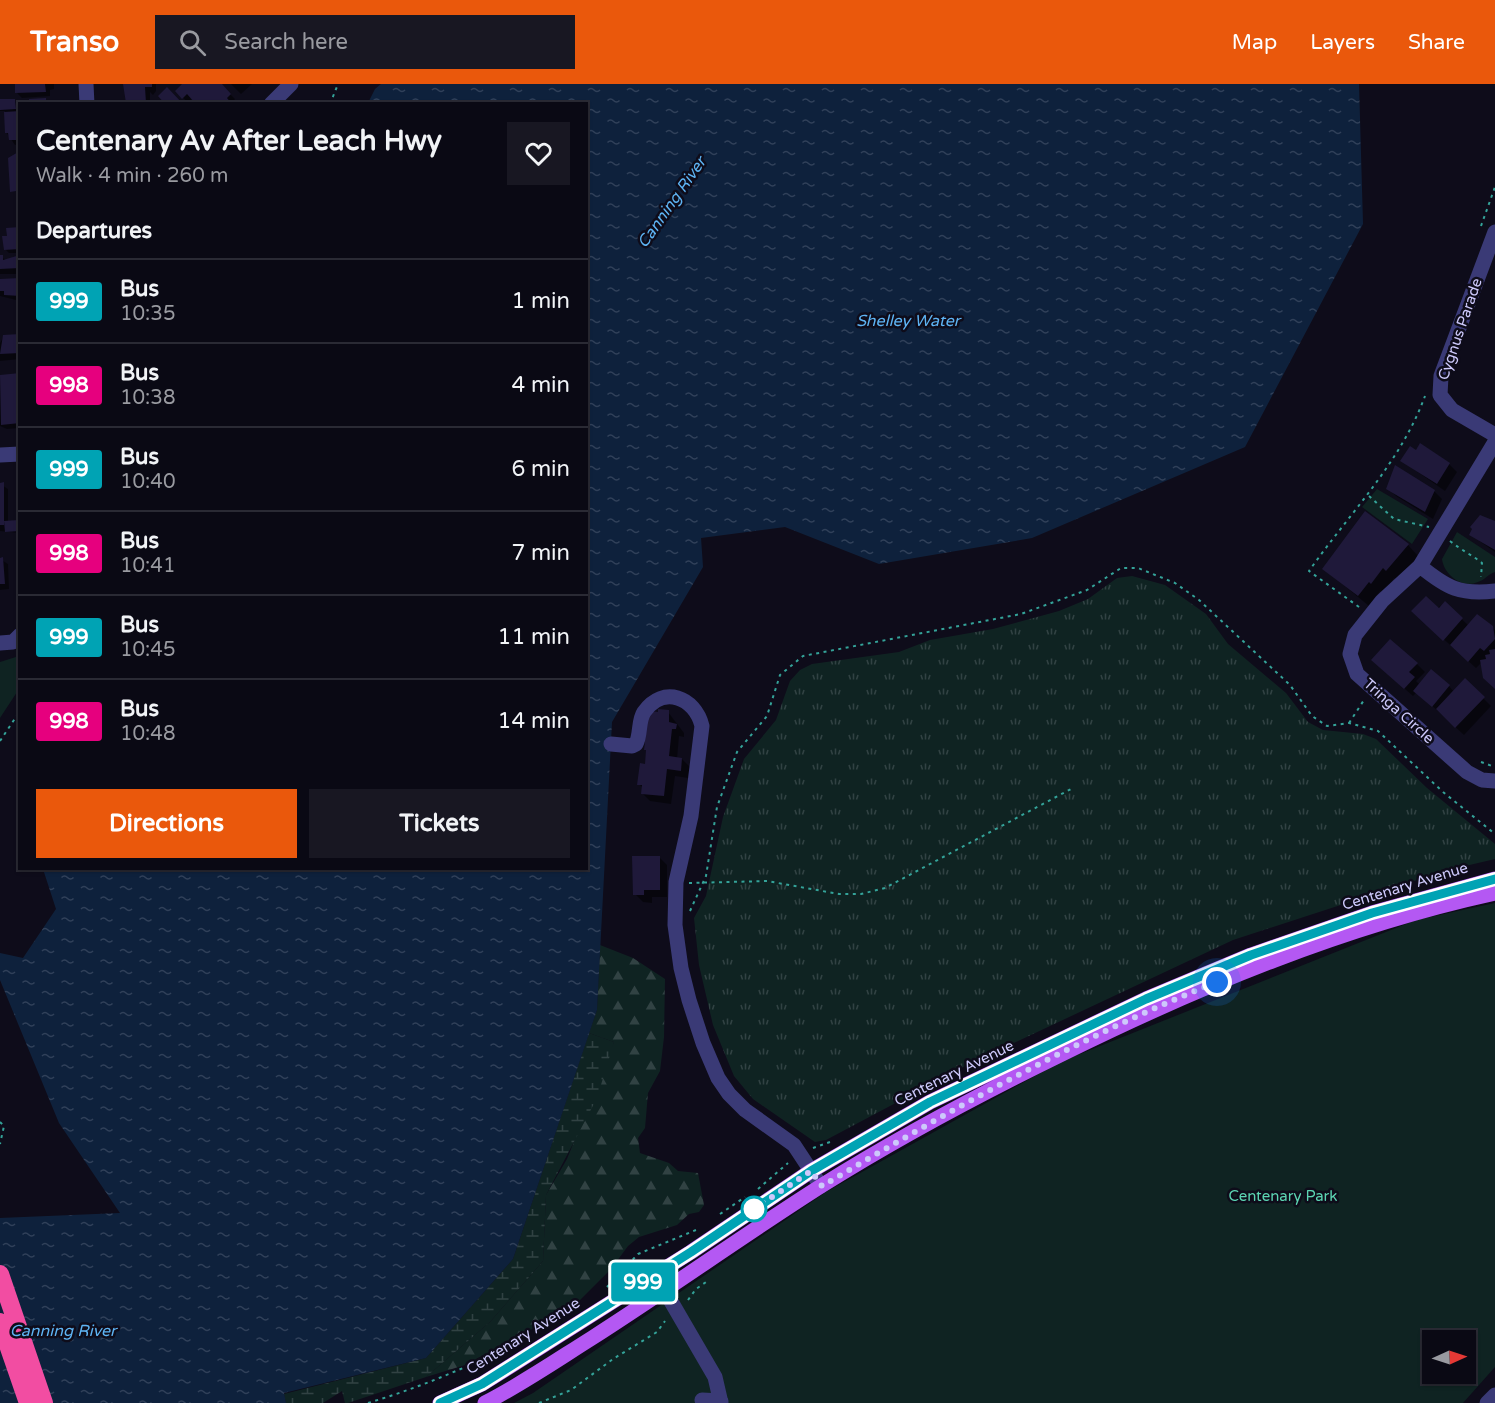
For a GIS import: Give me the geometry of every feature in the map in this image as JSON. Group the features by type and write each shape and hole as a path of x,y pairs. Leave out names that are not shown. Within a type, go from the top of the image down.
{"highway":[{"path":"0,1274 44,1403"},
{"path":"0,1322 28,1403"}],"main road":[{"name":"Centenary Avenue","path":"440,1403 482,1384 691,1252 811,1171 930,1102 1146,999 1251,955 1372,913 1495,879"},
{"name":"Centenary Avenue","path":"485,1403 524,1382 822,1186 962,1103 1129,1020 1274,960 1380,924 1495,893"}],"street":[{"path":"86,84 87,102"},
{"path":"273,102 291,84"},
{"name":"Cygnus Parade","path":"1487,231 1490,259 1441,376 1440,395 1452,410 1495,435"},
{"name":"Tringa Circle","path":"1495,442 1420,566 1382,601 1355,636 1350,654 1357,674 1467,772 1482,780 1495,781"},
{"path":"0,455 18,454"},
{"path":"1420,566 1443,585 1473,593 1495,591"},
{"path":"0,642 13,642 18,637"},
{"path":"611,744 632,746 636,744 643,713 664,696 674,695 682,699 695,709 700,717 702,726 691,816 676,882 675,925 681,968 703,1043 718,1078 729,1094 746,1110 794,1145 822,1186"},
{"path":"665,1291 715,1377 721,1402 702,1400"},
{"path":"1487,1403 1495,1395"}],"path":[{"path":"331,102 338,84"},
{"path":"1487,231 1495,187"},
{"path":"1371,616 1309,571 1350,514 1369,496 1420,408 1426,393"},
{"path":"1369,496 1394,519 1434,529"},
{"path":"1424,536 1429,527"},
{"path":"1448,539 1466,555 1482,563 1484,572 1480,581"},
{"path":"689,914 703,884 717,807 737,752 767,716 780,675 794,662 803,656 825,651 901,639 932,630 1021,614 1087,590 1121,568 1138,568 1175,583 1198,600 1283,679 1312,716 1327,726 1349,723 1377,731 1443,792 1495,834"},
{"path":"1349,723 1372,687"},
{"path":"0,741 18,714"},
{"path":"1476,760 1495,766"},
{"path":"676,882 703,884 767,881 839,894 861,894 885,888 1071,789"},
{"path":"0,1122 4,1126 0,1144"},
{"path":"808,1143 814,1148"},
{"path":"539,1403 571,1390 613,1359 657,1332 666,1319 688,1306 688,1299 696,1289 709,1280"}],"green space":[{"path":"1377,489 1428,519 1412,544 1362,507"},
{"path":"1457,532 1495,557 1495,572 1472,584 1460,582 1450,575 1442,559"},
{"path":"1132,576 1165,585 1206,614 1228,644 1286,693 1308,722 1323,730 1363,734 1376,739 1427,788 1495,844 1495,859 1448,870 1233,940 967,1065 826,1140 815,1142 753,1099 734,1076 713,1025 699,965 694,918 706,896 723,817 744,759 776,720 790,681 800,670 812,664 899,652 930,640 993,629 1059,611 1088,599 1117,578"},
{"path":"18,656 18,691 0,718 0,662"},
{"name":"Centenary Park","path":"1495,903 1495,1367 1463,1403 514,1403 533,1393 826,1192 1060,1062 1416,920"},
{"path":"600,945 633,958 665,979 664,1037 660,1071 648,1093 645,1128 638,1138 640,1153 669,1163 678,1171 698,1173 704,1205 699,1212 689,1214 677,1225 639,1237 628,1246 611,1269 573,1307 465,1365 426,1377 490,1322 543,1261 546,1195 567,1159 614,1042 589,1033 597,1010"},
{"path":"589,1033 614,1042 597,1098 546,1195 543,1261 490,1322 426,1377 348,1403 345,1403 342,1391 323,1403 286,1403 284,1394 426,1358 513,1259"}],"water":[{"name":"Shelley Water","path":"381,84 1359,84 1363,224 1245,447 1032,538 879,564 785,527 701,538 703,567 612,722 597,1010 513,1259 426,1358 284,1393 286,1403 0,1403 0,1218 120,1213 59,1123 0,980 0,953 23,958 56,909 43,870 588,870 588,102 368,102 375,89"}],"building":[{"path":"15,84 45,84 46,92 15,93"},
{"path":"123,84 152,84 152,87 145,87 146,102 126,102"},
{"path":"182,84 222,84 231,94 227,98 230,102 194,102 187,94 182,99 175,91"},
{"path":"167,87 181,102 163,102 158,96"},
{"path":"46,98 46,102 29,102 29,99"},
{"path":"0,99 15,99 16,109 0,110"},
{"path":"18,111 18,140 9,140 8,133 5,133 4,112"},
{"path":"18,152 18,197 16,197 16,191 10,192 8,158"},
{"path":"18,227 18,249 4,250 2,236 7,236 6,228"},
{"path":"0,255 3,255 3,260 18,256 18,268 0,269"},
{"path":"18,278 18,296 4,295 4,291 0,291 0,279"},
{"path":"18,334 18,353 0,354 3,335"},
{"path":"18,373 18,423 1,425 0,375"},
{"path":"1420,443 1450,463 1437,484 1400,461 1410,446 1416,450"},
{"path":"1395,465 1435,490 1425,512 1386,489"},
{"path":"4,482 4,525 0,525 0,483"},
{"path":"1365,511 1409,544 1386,571 1383,568 1358,596 1322,569"},
{"path":"1480,515 1495,521 1495,550 1469,535 1472,529 1470,527"},
{"path":"18,520 18,531 5,532 4,521"},
{"path":"3,557 5,584 0,584 0,558"},
{"path":"1426,596 1439,608 1445,601 1463,618 1443,641 1411,611"},
{"path":"1477,614 1493,626 1495,639 1484,651 1480,648 1468,662 1450,645"},
{"path":"1390,639 1418,663 1409,672 1415,677 1404,689 1371,660"},
{"path":"1495,649 1495,689 1483,678 1480,660 1486,659 1485,655 1490,654 1489,650"},
{"path":"1431,669 1450,685 1432,707 1413,691"},
{"path":"1465,678 1485,697 1455,728 1436,709"},
{"path":"658,709 669,710 669,722 677,724 676,729 672,729 669,756 682,758 681,771 667,769 664,796 641,794 642,785 637,785 640,763 645,764 646,750 644,750 645,742 642,739 651,711 658,712"},
{"path":"632,856 660,856 660,890 644,890 644,895 633,895"}],"bus line":[{"name":"999","path":"440,1403 482,1384 691,1252 811,1171 930,1102 1146,999 1251,955 1372,913 1495,879"}],"route":[{"path":"754,1209 811,1171 822,1186 962,1103 1129,1020 1217,982"}],"water label":[{"name":"Canning River","path":"671,202"},
{"name":"Canning River","path":"63,1330"}]}
